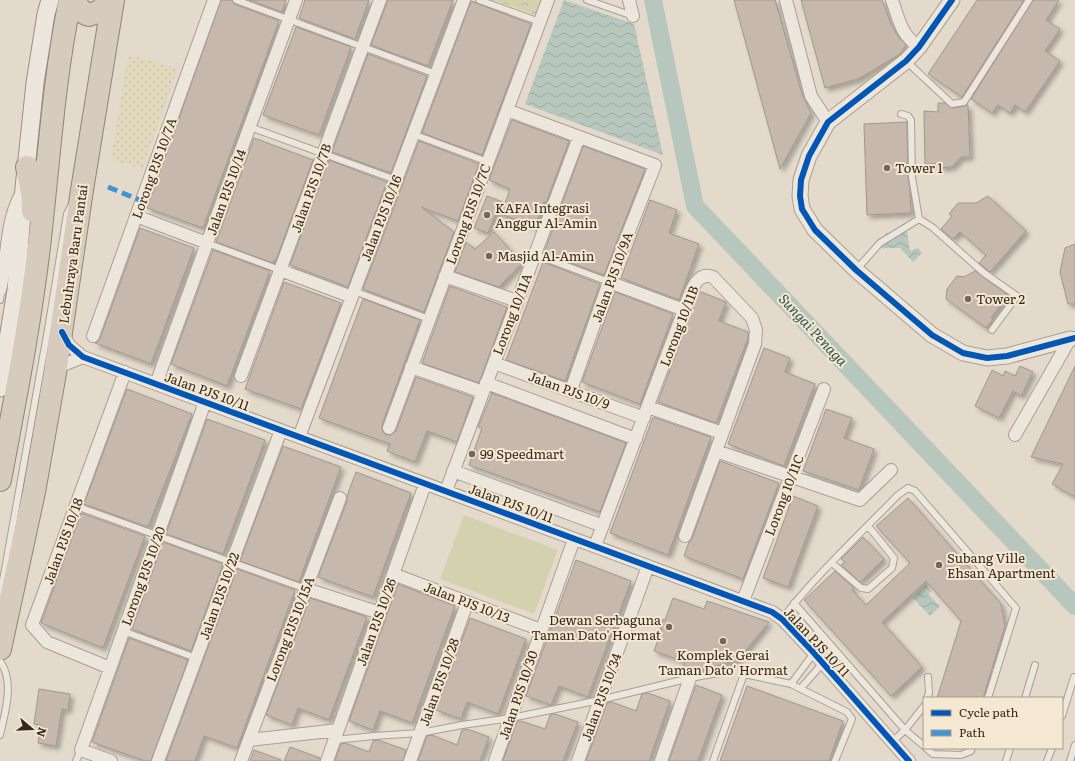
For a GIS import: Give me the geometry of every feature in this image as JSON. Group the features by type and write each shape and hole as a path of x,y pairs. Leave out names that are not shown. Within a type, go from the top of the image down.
{"highway":[{"path":"0,480 22,359 40,239 56,84 70,0"},
{"path":"75,0 78,8 82,12 89,15 100,11 112,0"},
{"name":"Lebuhraya Baru Pantai","path":"0,649 34,492 55,373 55,331 82,190 112,0"},
{"path":"25,177 32,192 33,222 40,239"}],"main road":[{"path":"0,388 16,290 25,177 35,83 46,5"}],"street":[{"name":"Lorong PJS 10/7A","path":"93,336 214,0"},
{"name":"Jalan PJS 10/14","path":"156,384 296,0"},
{"name":"Jalan PJS 10/7B","path":"241,376 380,0"},
{"name":"Jalan PJS 10/16","path":"298,437 464,0"},
{"name":"Lorong PJS 10/7C","path":"389,428 548,0"},
{"path":"629,0 633,16"},
{"path":"786,0 811,96 828,122"},
{"path":"892,0 903,32 919,47"},
{"path":"952,0 919,47 906,61 828,122 809,156 801,180 800,196 802,209 815,230 856,270 932,335 963,353 986,358 1007,356 1072,338"},
{"path":"507,110 579,136"},
{"name":"Jalan PJS 10/9A","path":"571,390 609,282 654,165 579,136"},
{"name":"Lorong 10/11A","path":"446,491 579,136"},
{"path":"0,290 9,228 25,177"},
{"path":"136,216 207,243"},
{"path":"0,241 4,238 9,228"},
{"path":"280,270 353,294"},
{"name":"Lorong 10/11B","path":"595,546 684,310 697,281 702,276 707,275 713,277 752,318 756,330 755,344 685,536"},
{"path":"445,276 517,302"},
{"path":"609,282 684,310"},
{"name":"Jalan PJS 10/11","path":"55,331 83,357 772,612 782,619 814,653 909,761"},
{"path":"1015,434 1072,338"},
{"path":"55,373 63,365 83,357"},
{"name":"Jalan PJS 10/9","path":"494,363 571,390 646,413 722,433"},
{"path":"412,367 484,387 636,439"},
{"name":"Jalan PJS 10/18","path":"110,668 47,642 32,624 125,372"},
{"name":"Lorong 10/11C","path":"743,601 824,388"},
{"name":"Lorong PJS 10/20","path":"81,750 205,402"},
{"name":"Jalan PJS 10/22","path":"158,761 281,430"},
{"path":"716,451 860,500 891,470"},
{"path":"453,472 603,526"},
{"name":"Jalan PJS 10/26","path":"327,761 426,484"},
{"name":"Lorong PJS 10/15A","path":"240,761 340,498"},
{"name":"Jalan PJS 10/30","path":"495,761 574,539"},
{"name":"Jalan PJS 10/34","path":"578,761 648,566"},
{"name":"Jalan PJS 10/13","path":"393,574 541,630"},
{"path":"306,589 380,613"},
{"name":"Jalan PJS 10/28","path":"410,761 467,603"},
{"path":"661,761 690,678"},
{"path":"249,740 336,735"},
{"path":"81,750 111,761"}],"lane":[{"path":"236,0 436,74"},
{"path":"479,0 540,22"},
{"path":"587,0 633,16"},
{"path":"906,61 952,104 964,102 1029,0"},
{"path":"901,114 908,116 911,120 912,177 919,219 932,227 984,273 1017,296 992,330"},
{"path":"250,127 396,180"},
{"path":"413,134 488,162"},
{"path":"856,270 880,243 919,219"},
{"path":"207,243 280,270"},
{"path":"534,254 609,282"},
{"path":"0,300 2,272"},
{"path":"353,294 429,319"},
{"path":"0,597 55,331"},
{"path":"782,619 794,603 832,563 898,495 908,488 915,491 1016,608 988,697"},
{"path":"76,506 306,589"},
{"path":"832,563 861,588 868,589 892,568 894,558 868,526"},
{"path":"794,603 905,730 923,745"},
{"path":"123,631 196,658"},
{"path":"791,684 814,653"},
{"path":"0,661 4,666 8,692 0,735"},
{"path":"802,688 823,663"},
{"path":"1025,697 1035,665"},
{"path":"336,735 374,736 420,733 511,718 600,700 690,678 730,671"},
{"path":"713,761 744,674 791,684 802,688 847,712 852,718 835,761"},
{"path":"927,697 929,693 928,677"},
{"path":"1063,713 1074,677"},
{"path":"892,742 905,730 923,707"},
{"path":"1070,761 1075,745"},
{"path":"927,749 933,754 961,755 971,751 972,749"},
{"path":"1006,761 1010,749"},
{"path":"1048,761 1052,749"},
{"path":"76,761 81,750"}],"shaded area":[{"path":"128,55 178,68 143,168 111,160"}],"green space":[{"path":"493,0 544,0 538,16"},
{"path":"464,515 558,550 534,614 440,579"}],"water":[{"path":"564,0 634,24 663,155 525,104"},
{"path":"907,232 910,251 918,248 922,253 913,262 900,248 881,248 886,233"},
{"path":"926,585 932,591 928,594 940,606 930,616 913,598"}],"building":[{"path":"221,0 232,0 234,4 279,21 203,228 147,208"},
{"path":"249,0 286,0 282,12"},
{"path":"305,0 369,0 355,39 299,18"},
{"path":"388,0 453,0 428,66 371,45"},
{"path":"734,0 775,0 802,94 811,113 780,169"},
{"path":"801,0 882,0 891,24 898,36 906,45 900,54 858,79 825,88"},
{"path":"977,0 1024,0 962,97 928,74"},
{"path":"1033,0 1059,0 1046,20 1060,29 1045,51 1060,61 1025,112 1015,105 1010,113 998,105 992,113 971,99"},
{"path":"471,1 531,24 482,155 422,133"},
{"path":"296,27 351,47 319,135 263,115"},
{"path":"368,54 427,76 391,173 332,152"},
{"path":"938,103 945,103 952,108 968,105 970,157 961,157 951,167 941,168 937,164 925,164 924,111 938,112"},
{"path":"512,120 569,141 546,203 544,202 535,227 496,212 488,233 474,228 487,196 505,203 510,189 489,180"},
{"name":"Tower 1","path":"907,122 908,177 911,213 867,215 864,124"},
{"path":"254,138 313,160 276,260 274,260 273,263 216,242"},
{"path":"419,141 479,164 458,221 421,207 454,232 424,312 363,289"},
{"path":"583,146 645,169 604,275 544,253"},
{"path":"329,160 387,182 348,287 290,265"},
{"path":"988,196 1026,231 990,272 979,263 986,255 960,232 953,239 941,229 952,216 949,214 958,203 976,203"},
{"path":"650,200 677,210 669,233 699,244 679,300 621,278"},
{"path":"140,228 194,248 151,364 95,343 100,339"},
{"name":"Masjid Al-Amin","path":"494,232 522,263 499,287 455,272 466,242 475,249"},
{"path":"1075,244 1075,304 1068,304 1060,272 1065,248"},
{"path":"213,250 270,271 227,386 171,364"},
{"path":"543,262 600,284 565,381 506,360"},
{"name":"Tower 2","path":"975,271 1008,295 991,318 993,319 986,328 946,299 947,289 957,276 964,277"},
{"path":"284,282 341,303 301,409 245,389"},
{"path":"450,286 507,307 479,383 422,363"},
{"path":"699,291 726,302 719,321 748,332 748,338 716,423 658,402"},
{"path":"615,292 673,314 640,404 582,382"},
{"path":"363,299 420,320 382,425 382,430 387,435 391,435 396,431 416,377 473,397 457,442 427,431 415,462 387,451 390,444 319,418"},
{"path":"764,348 790,358 785,372 815,384 784,466 728,444"},
{"path":"1020,366 1033,372 1021,396 1013,391 999,418 975,406 992,370 1003,376 1005,371 1015,376"},
{"path":"1075,366 1075,497 1052,484 1063,464 1031,457"},
{"path":"127,389 192,414 148,527 84,504"},
{"path":"492,393 626,443 600,512 469,465 482,428 478,427"},
{"path":"826,409 852,418 844,438 874,449 859,490 803,471"},
{"path":"653,417 711,437 668,555 610,533"},
{"path":"207,419 265,440 223,554 166,534"},
{"path":"283,446 341,467 299,582 240,561"},
{"path":"720,461 779,483 743,579 684,556 689,542 692,539"},
{"path":"356,472 411,493 373,597 318,577 347,501 347,496"},
{"path":"793,496 818,506 788,587 763,578"},
{"path":"908,498 1001,604 1005,626 983,697 937,697 961,621 926,581 882,622 922,667 891,696 804,600 835,571 854,588 852,590 866,605 910,563 876,526"},
{"path":"81,513 145,536 103,648 41,623"},
{"path":"863,537 884,559 860,582 841,565 845,562 841,559"},
{"path":"163,542 223,564 191,651 132,629"},
{"path":"576,560 631,581 588,697 559,686 551,705 526,696"},
{"path":"237,569 295,590 237,748 204,736 195,761 166,761"},
{"path":"398,584 455,606 412,723 380,711 373,730 349,721"},
{"path":"310,598 367,617 329,720 298,708 292,725 266,715"},
{"name":"Komplek Gerai Taman Dato' Hormat","path":"673,598 704,609 707,601 769,622 738,660 693,672 688,671 680,675 685,662 654,651 662,629 660,629 663,619 665,620"},
{"path":"470,618 526,639 498,714 467,702 461,719 436,710"},
{"path":"129,638 188,660 151,761 145,761 92,742"},
{"path":"696,685 722,695 698,761 669,761"},
{"path":"747,686 843,721 829,761 720,761"},
{"path":"39,689 70,694 68,710 62,709 56,746 38,743 41,725 34,724"},
{"path":"648,693 670,701 649,761 586,761 607,703 612,702 636,711 642,694"},
{"path":"555,714 578,722 563,761 503,761 517,721 545,729 550,715"},
{"path":"467,729 489,737 480,761 418,761 427,736 432,735 457,745 462,730"},
{"path":"378,740 406,750 403,761 335,761 341,744 345,743 369,752 373,741"},
{"path":"290,747 320,758 320,761 284,761"},
{"path":"254,750 281,760 281,761 250,761"}],"waterway":[{"name":"Sungai Penaga","path":"653,0 695,206 1075,606"}],"marked path":[{"path":"108,187 142,201"}],"cycle path":[{"path":"952,0 919,47 906,61 828,122 809,156 801,180 800,196 802,209 815,230 856,270 932,335 963,353 987,358 1007,356 1075,338"},
{"path":"62,332 69,345 83,357 772,612 782,619 814,653 909,761"}],"place":[{"name":"Tower 1","path":"887,168"},
{"name":"KAFA Integrasi Anggur Al-Amin","path":"487,215"},
{"name":"Masjid Al-Amin","path":"489,256"},
{"name":"Tower 2","path":"968,299"},
{"name":"99 Speedmart","path":"472,454"},
{"name":"Subang Ville Ehsan Apartment","path":"939,565"},
{"name":"Dewan Serbaguna Taman Dato' Hormat","path":"669,627"},
{"name":"Komplek Gerai Taman Dato' Hormat","path":"723,641"}]}
